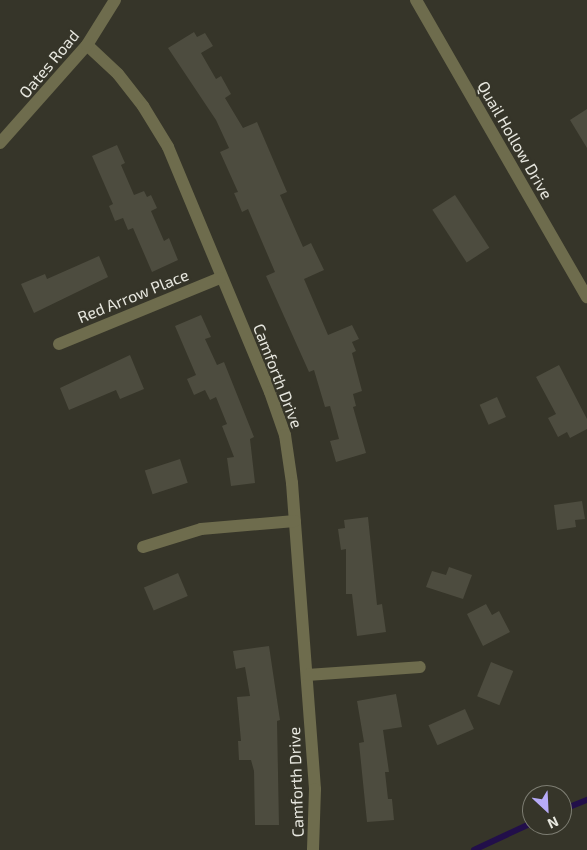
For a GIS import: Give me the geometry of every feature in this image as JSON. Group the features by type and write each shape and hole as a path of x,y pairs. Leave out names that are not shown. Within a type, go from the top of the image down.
{"street":[{"name":"Oates Road","path":"0,144 88,45 115,0"},
{"name":"Quail Hollow Drive","path":"416,0 587,297"},
{"name":"Camforth Drive","path":"88,45 118,74 143,106 168,147 220,278 270,392 285,435 295,521 316,789 313,850"},
{"name":"Red Arrow Place","path":"59,344 220,278"},
{"path":"143,547 201,529 295,521"},
{"path":"307,675 420,667"}],"building":[{"path":"194,32 197,37 205,33 213,46 201,53 216,79 221,76 231,94 225,98 243,128 257,122 287,192 280,195 303,247 311,243 324,270 304,279 328,335 352,325 359,339 352,342 356,351 352,353 362,391 353,394 356,406 353,407 366,453 336,462 330,441 339,439 330,406 325,407 314,370 309,372 266,276 275,272 248,209 242,212 234,193 238,192 220,152 229,148 216,120 168,48"},
{"path":"587,109 587,148 570,120"},
{"path":"117,145 125,163 121,165 134,195 144,191 147,197 151,195 157,208 151,211 164,241 169,238 178,260 152,272 133,228 128,230 123,218 115,221 109,206 113,204 92,156"},
{"path":"455,195 489,248 467,263 432,210"},
{"path":"99,256 108,277 34,313 21,284 45,274 47,279"},
{"path":"201,315 211,337 205,339 217,365 224,362 254,437 250,439 255,483 231,486 227,458 234,457 222,426 227,424 216,397 210,400 205,390 194,395 187,379 196,375 175,326"},
{"path":"130,355 144,389 120,399 116,390 69,410 60,388"},
{"path":"559,365 587,419 587,429 570,438 567,432 558,437 548,418 556,414 536,377"},
{"path":"497,397 506,417 489,425 480,405"},
{"path":"180,459 188,483 153,494 145,470"},
{"path":"582,501 585,519 575,520 576,527 557,530 554,505"},
{"path":"368,517 377,605 382,604 386,632 357,636 352,594 346,594 346,549 341,550 338,529 345,528 344,520"},
{"path":"449,567 472,575 463,599 426,587 432,571 446,575"},
{"path":"178,573 188,596 154,610 144,587"},
{"path":"486,604 492,615 499,611 510,632 483,646 467,614"},
{"path":"269,646 280,720 277,721 279,825 255,825 254,771 251,760 239,760 238,741 241,741 237,697 250,696 245,667 236,669 233,651"},
{"path":"491,662 513,671 499,705 477,696"},
{"path":"396,694 402,727 383,730 389,772 385,772 388,799 392,799 394,820 367,822 359,743 364,742 357,701"},
{"path":"465,709 474,729 437,745 428,725"}],"waterway":[{"path":"572,806 587,800"},
{"path":"474,850 522,828"}]}
